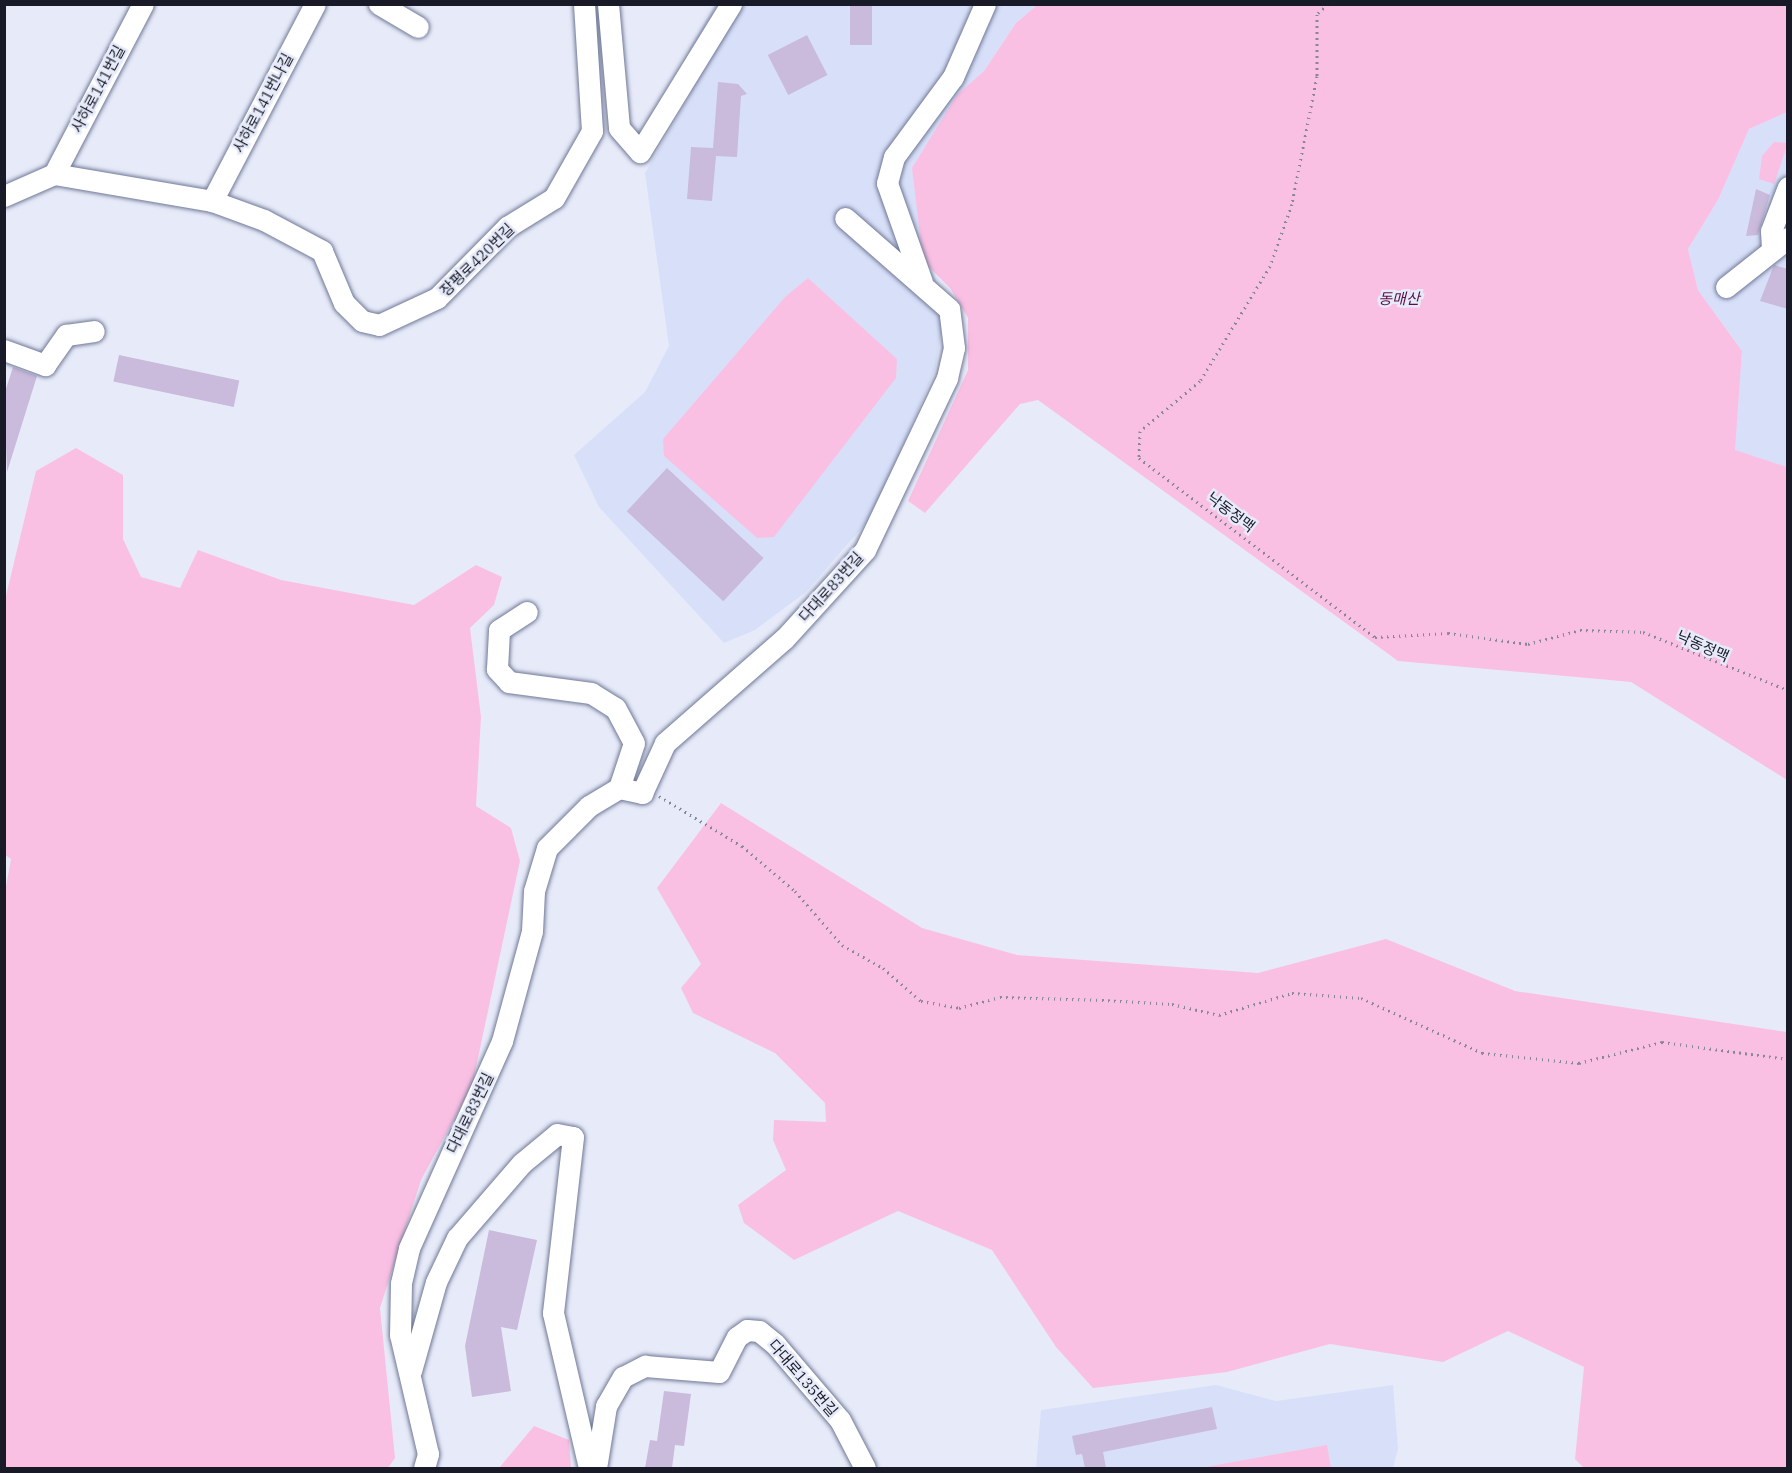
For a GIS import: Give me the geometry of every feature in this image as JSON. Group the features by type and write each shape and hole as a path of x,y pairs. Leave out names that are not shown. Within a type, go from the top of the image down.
{"street":[{"name":"사하로141번길","path":"54,174 143,4"},
{"name":"사하로141번나길","path":"212,201 315,4"},
{"path":"379,4 418,27"},
{"name":"장평로420번길","path":"54,174 212,201 264,220 322,251 344,303 362,321 379,325 437,298 507,227 554,198 592,131 584,4"},
{"path":"608,4 619,128 640,152 731,4"},
{"path":"924,288 887,183 894,157 953,77 986,4"},
{"path":"4,196 54,174"},
{"path":"1726,287 1782,247 1771,231 1788,188"},
{"name":"다대로83번길","path":"642,793 665,743 784,638 865,550 947,378 954,348 949,309 845,218"},
{"path":"4,350 45,365 66,335 94,331"},
{"path":"527,612 499,630 497,669 509,682 591,693 615,708 634,743 619,788 642,793"},
{"name":"다대로83번길","path":"424,1468 428,1454 400,1335 401,1283 410,1248 502,1041 532,931 534,891 547,848 589,806 619,788"},
{"path":"410,1374 436,1282 458,1238 522,1163 565,1133 575,1145 553,1313 589,1468"},
{"name":"다대로135번길","path":"596,1468 606,1406 623,1377 645,1366 719,1372 737,1337 747,1330 759,1331 776,1344 840,1420 865,1468"}],"path":[{"name":"낙동정맥","path":"1328,4 1317,14 1317,76 1292,204 1270,266 1200,381 1140,431 1139,458 1375,637 1448,633 1528,644 1580,630 1643,632 1783,692"},
{"path":"1783,692 1788,690"},
{"path":"1783,692 1788,695"},
{"path":"642,793 660,796 742,846 795,891 842,945 883,968 921,1001 959,1008 1000,997 1102,1000 1172,1004 1219,1015 1292,993 1361,998 1482,1053 1578,1063 1662,1042 1788,1059"}],"shaded area":[{"path":"715,5 1037,5 1016,23 984,71 957,95 923,260 947,297 935,370 873,515 806,592 755,630 724,643 599,507 574,455 645,392 669,346 645,173 692,91 689,49"},
{"path":"1787,112 1787,467 1734,451 1742,351 1698,290 1688,249 1718,200 1749,129"},
{"path":"1216,1385 1276,1401 1393,1385 1398,1449 1393,1468 1036,1468 1041,1410"}],"green space":[{"name":"동매산","path":"1037,5 1787,5 1787,112 1749,129 1718,200 1688,249 1698,290 1742,351 1735,450 1787,467 1787,780 1631,682 1398,661 1038,400 1020,404 925,513 908,501 968,370 968,318 950,288 923,261 912,168 957,95 984,71 1016,23"},
{"path":"1774,142 1788,143 1774,184 1759,179 1762,156"},
{"path":"808,278 897,359 896,378 774,537 757,538 664,456 663,439 785,297"},
{"path":"76,448 123,475 123,539 141,577 180,588 198,550 281,580 414,605 476,565 502,577 494,605 470,628 481,717 476,806 511,828 520,861 472,1086 421,1180 380,1308 395,1458 388,1468 4,1468 4,897 11,859 4,854 4,604 36,471"},
{"path":"721,803 922,928 1017,955 1258,973 1386,939 1515,991 1787,1032 1787,1468 1584,1468 1575,1459 1584,1367 1508,1331 1443,1362 1330,1344 1227,1372 1093,1388 1056,1347 992,1250 898,1211 794,1260 744,1223 738,1205 786,1170 773,1140 774,1120 826,1122 825,1103 775,1053 693,1013 681,988 701,964 657,888"},
{"path":"534,1426 569,1440 571,1468 499,1468"},
{"path":"1327,1445 1331,1468 1200,1468"}],"building":[{"path":"850,4 872,4 872,45 850,45"},
{"path":"807,35 827,75 788,95 768,55"},
{"path":"718,82 738,84 747,94 741,96 737,157 716,156 712,201 687,199 691,147 713,148"},
{"path":"1756,189 1770,195 1758,235 1746,236"},
{"path":"1774,265 1788,269 1788,309 1760,301"},
{"path":"119,355 239,381 234,407 113,381"},
{"path":"13,367 37,376 7,472 4,395"},
{"path":"667,468 764,558 723,601 627,511"},
{"path":"489,1230 537,1240 517,1330 501,1327 511,1391 472,1397 465,1346"},
{"path":"664,1391 691,1394 684,1446 675,1445 672,1468 645,1468 650,1440 657,1441"},
{"path":"1212,1407 1217,1429 1103,1452 1106,1468 1085,1468 1082,1454 1076,1455 1072,1436"}]}
